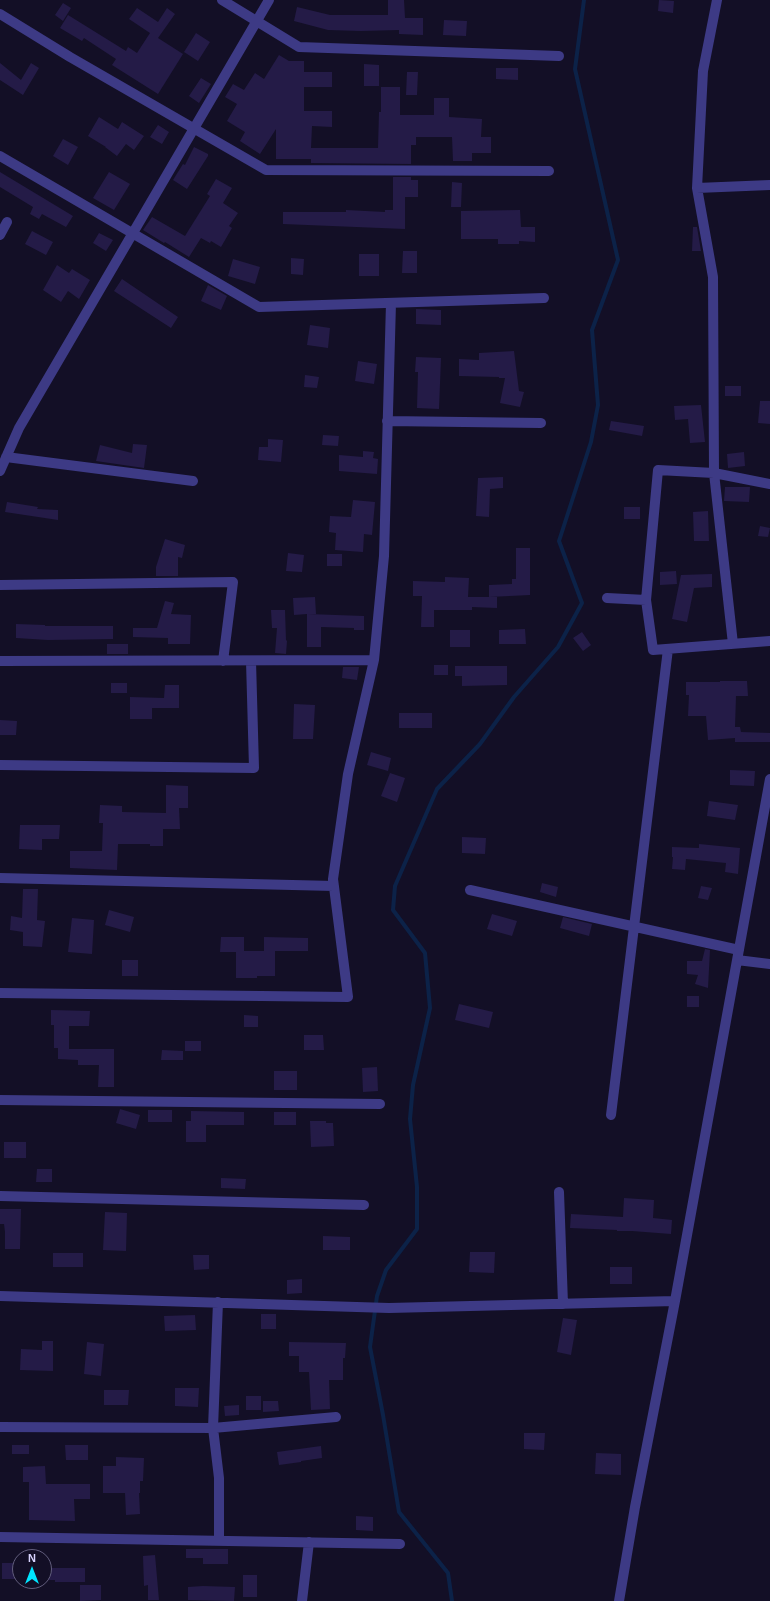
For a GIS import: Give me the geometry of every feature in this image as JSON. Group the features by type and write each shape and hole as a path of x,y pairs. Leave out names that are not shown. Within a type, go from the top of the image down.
{"street":[{"path":"222,0 299,48 559,56"},
{"path":"0,471 19,428 269,0"},
{"path":"717,0 703,71 697,188 713,277 714,473 733,644"},
{"path":"0,14 70,57 266,170 549,171"},
{"path":"0,156 259,307 544,298"},
{"path":"697,188 770,185"},
{"path":"0,235 7,222"},
{"path":"0,993 348,997 333,879 348,774 374,660 384,556 391,303"},
{"path":"388,421 541,423"},
{"path":"6,457 193,481"},
{"path":"770,484 714,473 658,470 646,600 652,650 770,641"},
{"path":"0,585 233,582 223,661"},
{"path":"607,598 646,600"},
{"path":"611,1115 668,649"},
{"path":"0,660 374,660"},
{"path":"0,765 254,768 251,661"},
{"path":"620,1601 635,1507 675,1301 738,955 765,834 770,779"},
{"path":"0,878 334,886"},
{"path":"470,890 634,926 770,964"},
{"path":"0,1100 380,1104"},
{"path":"559,1192 562,1304"},
{"path":"0,1196 364,1205"},
{"path":"0,1296 389,1308 675,1301"},
{"path":"218,1302 213,1428 219,1478 219,1541"},
{"path":"0,1427 213,1428 336,1417"},
{"path":"0,1538 400,1544"},
{"path":"302,1601 309,1542"}],"building":[{"path":"388,0 404,0 405,18 423,18 423,35 399,34 399,30 328,30 294,21 297,7 330,15 388,15"},
{"path":"659,0 674,1 673,13 658,11"},
{"path":"63,3 71,8 63,21 55,15"},
{"path":"137,8 158,22 167,8 175,14 158,38 183,54 158,94 112,65 116,59 84,38 82,41 60,28 68,15 126,51 128,47 137,53 150,33 129,19"},
{"path":"444,20 467,21 466,36 443,35"},
{"path":"196,33 210,42 198,61 184,52"},
{"path":"279,55 289,61 304,61 304,72 332,72 332,87 304,87 304,111 332,111 332,127 312,126 311,148 378,148 379,112 381,112 381,87 400,87 400,115 434,115 434,98 449,98 449,117 482,119 481,137 491,137 491,153 472,153 472,161 453,161 452,137 416,137 416,145 411,145 411,164 311,163 311,159 276,159 276,129 260,154 240,141 245,132 227,121 237,104 225,97 233,84 244,90 255,73 264,79"},
{"path":"0,63 21,80 31,63 39,68 23,95 0,80"},
{"path":"364,64 379,65 379,86 364,86"},
{"path":"496,68 518,68 518,80 496,79"},
{"path":"407,72 418,72 417,95 406,95"},
{"path":"201,78 211,84 199,103 189,96"},
{"path":"99,117 118,129 122,122 144,136 134,150 126,144 117,156 88,136"},
{"path":"158,125 169,132 162,144 150,137"},
{"path":"63,139 78,147 68,165 53,156"},
{"path":"194,147 208,154 208,156 187,189 173,180 183,164 185,165"},
{"path":"0,172 73,216 66,227 42,214 39,219 30,214 33,207 0,187"},
{"path":"109,172 130,184 114,210 93,198"},
{"path":"393,177 411,177 411,180 418,180 418,197 405,197 405,229 283,224 283,212 346,212 346,210 385,212 385,210 393,210"},
{"path":"216,179 232,188 223,203 238,213 229,226 232,228 221,247 211,241 210,243 201,238 189,257 143,230 152,217 185,236 210,196 207,194"},
{"path":"452,182 462,183 461,207 451,207"},
{"path":"520,210 521,227 535,227 535,242 519,241 519,244 498,244 498,239 461,239 461,211"},
{"path":"693,227 697,227 701,251 692,251"},
{"path":"32,231 53,242 46,255 25,244"},
{"path":"99,233 113,240 106,251 93,243"},
{"path":"403,251 417,251 417,273 402,273"},
{"path":"359,254 379,254 379,276 359,276"},
{"path":"291,258 304,259 303,275 291,274"},
{"path":"233,259 260,267 255,284 228,276"},
{"path":"57,265 69,273 72,269 90,280 79,299 68,291 61,302 43,290"},
{"path":"122,279 178,317 171,328 114,291"},
{"path":"208,285 227,296 221,310 201,301"},
{"path":"416,309 441,310 441,325 416,324"},
{"path":"310,325 330,328 328,348 307,345"},
{"path":"514,351 519,391 524,392 520,407 500,403 505,378 459,376 459,359 479,360 479,353"},
{"path":"416,357 441,358 439,409 417,408 418,372 415,372"},
{"path":"358,361 377,364 374,384 355,381"},
{"path":"305,375 319,377 317,388 304,387"},
{"path":"725,386 741,386 741,396 725,396"},
{"path":"760,401 770,401 770,424 758,423"},
{"path":"701,405 705,442 690,443 688,419 675,420 674,406"},
{"path":"611,421 644,426 642,436 609,430"},
{"path":"323,435 339,436 338,446 322,445"},
{"path":"268,439 283,440 281,462 258,460 259,447 268,447"},
{"path":"133,444 147,445 144,468 96,461 100,445 132,453"},
{"path":"363,451 374,452 373,458 378,459 377,474 339,471 339,455 363,457"},
{"path":"744,452 745,466 728,468 727,454"},
{"path":"503,477 503,488 490,489 489,517 476,516 478,478"},
{"path":"725,487 750,487 749,502 724,501"},
{"path":"353,500 375,502 372,535 364,534 363,552 335,550 336,533 329,532 330,516 351,517"},
{"path":"7,502 38,507 37,509 58,510 58,520 5,512"},
{"path":"624,507 640,507 640,519 624,519"},
{"path":"708,511 709,541 694,541 693,512"},
{"path":"760,526 770,528 768,537 758,536"},
{"path":"165,539 185,545 182,558 178,557 178,576 156,576 156,567"},
{"path":"516,548 530,548 530,595 489,597 489,585 512,584 512,579 516,579"},
{"path":"288,553 304,555 302,572 286,571"},
{"path":"327,554 342,554 342,566 327,566"},
{"path":"676,571 677,584 660,585 660,572"},
{"path":"712,574 712,587 694,588 687,622 672,619 681,575"},
{"path":"445,577 469,578 468,597 497,597 497,608 472,607 472,610 434,610 434,627 421,627 422,596 413,596 413,581 445,582"},
{"path":"315,597 316,614 308,614 364,616 364,630 354,630 354,628 321,627 321,647 307,647 307,614 294,615 293,598"},
{"path":"165,601 174,603 171,614 191,615 190,644 168,644 168,638 133,637 133,628 157,628"},
{"path":"271,610 285,610 287,641 286,654 275,653 277,628 272,628"},
{"path":"16,624 45,626 113,626 113,639 48,640 16,638"},
{"path":"525,629 526,644 499,644 499,630"},
{"path":"450,630 470,630 470,647 450,647"},
{"path":"582,632 591,645 583,651 573,638"},
{"path":"107,644 128,644 128,654 107,654"},
{"path":"434,665 448,665 448,675 434,675"},
{"path":"455,666 507,666 507,685 462,686 462,676 455,676"},
{"path":"343,667 359,667 357,680 342,678"},
{"path":"747,681 748,696 736,696 735,727 740,727 741,732 770,733 770,742 735,742 735,738 708,740 706,716 688,716 689,695 686,695 686,682"},
{"path":"111,683 127,683 127,693 111,693"},
{"path":"165,685 179,685 179,708 152,708 152,719 130,719 130,697 164,698"},
{"path":"294,704 315,705 313,739 293,739"},
{"path":"399,713 432,713 432,728 399,728"},
{"path":"0,720 17,721 16,735 0,735"},
{"path":"371,752 391,758 388,771 367,765"},
{"path":"730,770 755,771 754,786 730,785"},
{"path":"390,773 405,778 397,802 381,796"},
{"path":"166,785 188,786 188,808 179,808 180,829 163,829 163,846 150,846 150,844 118,844 117,870 70,868 70,851 102,851 103,823 99,823 100,805 122,806 122,812 166,813"},
{"path":"709,801 738,805 735,820 707,816"},
{"path":"20,825 60,825 59,839 42,839 42,850 19,849"},
{"path":"462,837 486,838 485,854 462,853"},
{"path":"699,844 740,848 738,874 725,872 726,863 686,859 685,870 672,869 672,847 699,848"},
{"path":"542,883 558,887 556,897 540,892"},
{"path":"701,886 712,888 708,900 698,898"},
{"path":"23,889 38,889 37,920 45,921 42,947 23,946 23,932 10,930 11,916 22,918"},
{"path":"109,910 134,917 130,932 105,925"},
{"path":"492,914 517,921 512,936 487,929"},
{"path":"563,917 592,924 589,936 560,928"},
{"path":"72,918 94,920 92,954 68,952"},
{"path":"221,937 244,937 244,951 264,951 264,937 308,938 308,951 275,951 275,976 236,978 236,952 220,952"},
{"path":"705,949 710,950 708,988 695,984 698,975 687,974 687,961 702,961"},
{"path":"122,960 138,960 138,976 122,976"},
{"path":"687,996 699,996 699,1007 687,1007"},
{"path":"459,1004 493,1012 489,1028 455,1020"},
{"path":"51,1010 90,1011 89,1026 69,1026 69,1049 114,1049 114,1087 98,1087 99,1065 78,1065 78,1060 58,1059 58,1048 54,1048 54,1025 51,1025"},
{"path":"244,1015 258,1016 258,1027 244,1027"},
{"path":"304,1035 323,1035 324,1050 304,1050"},
{"path":"185,1041 201,1041 201,1051 185,1051"},
{"path":"162,1050 183,1051 183,1060 161,1060"},
{"path":"377,1067 378,1091 363,1092 362,1068"},
{"path":"274,1071 297,1071 297,1090 274,1090"},
{"path":"120,1109 140,1115 136,1129 116,1123"},
{"path":"148,1110 172,1110 172,1122 148,1122"},
{"path":"191,1111 244,1112 244,1125 206,1125 206,1142 186,1142 186,1121 191,1121"},
{"path":"274,1112 296,1112 296,1125 274,1125"},
{"path":"310,1121 326,1121 326,1123 333,1123 334,1146 311,1147"},
{"path":"4,1142 26,1142 26,1158 4,1158"},
{"path":"37,1169 52,1169 52,1182 36,1182"},
{"path":"221,1178 246,1179 245,1189 221,1188"},
{"path":"624,1198 654,1200 653,1218 672,1220 671,1234 570,1228 571,1214 623,1217"},
{"path":"0,1209 21,1209 20,1249 5,1249 4,1224 0,1224"},
{"path":"105,1212 127,1213 126,1251 103,1250"},
{"path":"323,1236 350,1237 350,1250 323,1250"},
{"path":"470,1252 495,1252 494,1273 469,1272"},
{"path":"53,1253 83,1253 83,1267 53,1267"},
{"path":"193,1255 209,1255 209,1269 194,1270"},
{"path":"610,1267 632,1267 632,1284 610,1284"},
{"path":"302,1279 302,1293 287,1294 287,1280"},
{"path":"261,1314 276,1314 276,1329 261,1329"},
{"path":"195,1315 196,1330 165,1331 164,1316"},
{"path":"563,1318 577,1320 571,1355 557,1352"},
{"path":"42,1341 53,1341 53,1371 20,1370 21,1349 42,1350"},
{"path":"87,1342 104,1344 101,1376 84,1374"},
{"path":"289,1342 346,1343 345,1358 343,1358 343,1380 329,1380 330,1409 311,1410 309,1372 299,1372 299,1356 289,1356"},
{"path":"175,1388 199,1388 198,1407 175,1406"},
{"path":"104,1390 129,1390 128,1405 104,1405"},
{"path":"246,1396 261,1396 261,1410 246,1410"},
{"path":"263,1401 278,1401 279,1411 263,1412"},
{"path":"239,1405 239,1415 225,1416 224,1406"},
{"path":"524,1433 545,1433 544,1450 524,1449"},
{"path":"12,1445 29,1445 29,1454 12,1454"},
{"path":"65,1445 88,1445 88,1460 66,1460"},
{"path":"321,1446 322,1458 279,1465 277,1452"},
{"path":"596,1453 621,1454 621,1475 595,1474"},
{"path":"116,1457 144,1458 143,1481 140,1481 139,1493 140,1514 126,1515 125,1493 103,1493 103,1466 116,1466"},
{"path":"45,1466 46,1484 90,1484 90,1499 74,1499 75,1521 29,1520 29,1482 23,1482 23,1467"},
{"path":"356,1516 373,1517 373,1531 356,1530"},
{"path":"186,1549 228,1549 228,1564 203,1564 203,1558 186,1558"},
{"path":"155,1555 159,1600 148,1600 148,1585 144,1586 143,1556"},
{"path":"2,1563 12,1563 12,1579 2,1579"},
{"path":"52,1568 85,1568 85,1582 55,1582 55,1580 52,1580"},
{"path":"243,1575 257,1575 257,1597 243,1597"},
{"path":"80,1585 101,1585 101,1600 80,1601"},
{"path":"188,1587 235,1587 234,1601 188,1600"}],"waterway":[{"path":"452,1601 448,1573 399,1512 370,1347 377,1296 386,1270 417,1229 417,1187 410,1119 413,1085 430,1008 425,953 393,910 395,886 437,789 480,744 514,697 558,647 582,603 559,541 591,442 598,405 592,330 618,260 575,69 584,0"}]}
